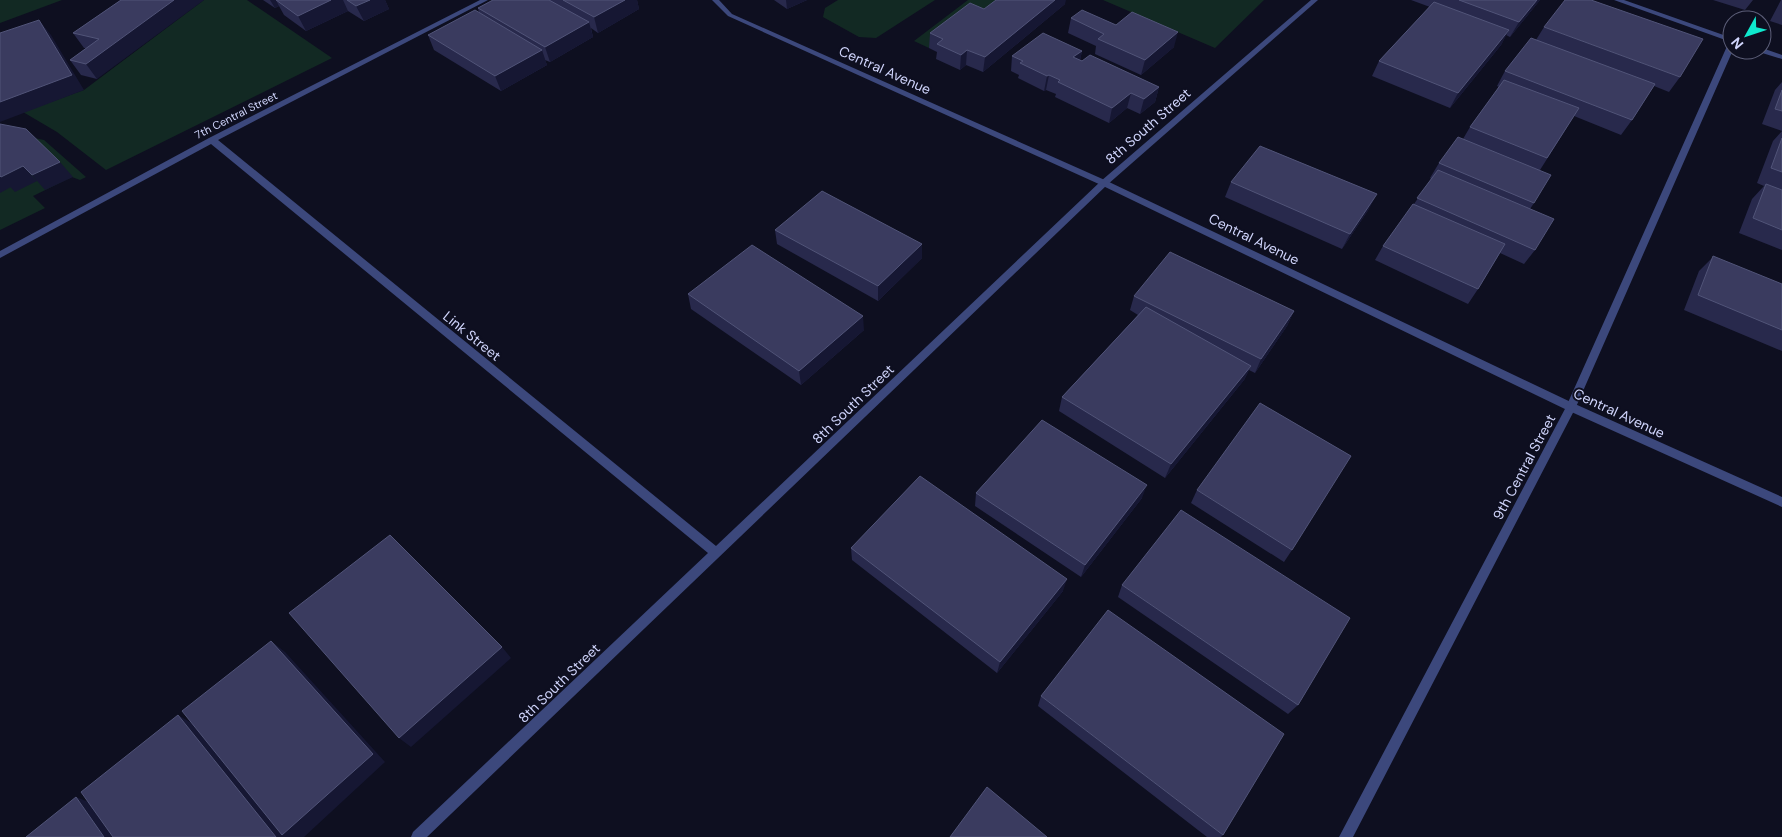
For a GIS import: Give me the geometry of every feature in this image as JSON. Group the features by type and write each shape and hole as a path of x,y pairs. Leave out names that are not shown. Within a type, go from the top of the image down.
{"street":[{"name":"7th Central Street","path":"0,255 212,140 484,0"},
{"name":"Central Avenue","path":"715,0 730,15 1104,183 1572,406 1782,502"},
{"name":"8th South Street","path":"418,837 1104,183 1315,0"},
{"path":"1617,0 1722,37"},
{"name":"9th Central Street","path":"1346,837 1572,406 1725,60"},
{"name":"Link Street","path":"212,140 716,553"}],"green space":[{"path":"0,0 62,0 0,23"},
{"path":"204,0 247,0 332,58 106,170 57,132 23,112 84,90"},
{"path":"838,0 935,0 876,38 859,37 823,17 825,8"},
{"path":"968,0 1014,0 969,18 929,48 914,41"},
{"path":"1103,0 1264,0 1215,48"},
{"path":"5,132 44,140 86,177 80,180 72,177 33,196 45,208 0,230 0,134"}],"building":[{"path":"121,0 174,0 86,64 70,60 99,39 73,33"},
{"path":"276,0 331,0 298,16"},
{"path":"347,0 370,0 356,6"},
{"path":"493,0 549,0 589,22 545,47 478,8"},
{"path":"563,0 625,0 594,17"},
{"path":"996,0 1055,0 985,57 967,50 961,55 937,44 943,39 930,33 970,3 984,9"},
{"path":"1459,0 1537,0 1519,22"},
{"path":"1565,0 1591,0 1703,39 1680,77 1544,27"},
{"path":"1434,2 1509,30 1458,93 1379,61"},
{"path":"475,10 542,50 495,76 428,35"},
{"path":"1082,10 1116,25 1132,12 1178,32 1145,60 1098,39 1104,34 1071,18"},
{"path":"39,20 72,75 0,102 0,33"},
{"path":"1043,33 1082,51 1073,57 1082,61 1090,55 1159,87 1144,99 1131,93 1112,108 1058,82 1060,80 1020,63 1023,61 1012,56"},
{"path":"1531,38 1655,84 1632,120 1505,71"},
{"path":"1504,80 1579,108 1547,158 1470,127"},
{"path":"1782,90 1782,111 1775,109"},
{"path":"0,124 26,129 60,162 32,175 23,166 1,177"},
{"path":"1458,137 1551,175 1534,203 1439,163"},
{"path":"1782,138 1782,172 1771,168"},
{"path":"1260,146 1377,194 1350,234 1231,182"},
{"path":"1438,170 1554,219 1535,250 1417,198"},
{"path":"1766,184 1782,190 1782,230 1753,218"},
{"path":"822,191 922,244 878,286 775,230"},
{"path":"1413,204 1505,244 1478,289 1383,246"},
{"path":"752,245 863,316 799,371 688,294"},
{"path":"1170,252 1294,311 1261,359 1134,296"},
{"path":"1713,256 1782,284 1782,330 1698,295"},
{"path":"1146,307 1251,366 1171,464 1062,397"},
{"path":"1260,403 1351,456 1292,550 1197,490"},
{"path":"1042,420 1147,485 1085,565 976,493"},
{"path":"920,476 1067,579 1000,662 851,548"},
{"path":"1181,510 1350,618 1298,705 1122,585"},
{"path":"390,535 502,647 399,738 289,613"},
{"path":"1108,610 1284,734 1223,835 1041,696"},
{"path":"271,641 373,754 282,835 182,711"},
{"path":"178,715 276,837 113,837 81,792"},
{"path":"987,787 1047,837 950,837"},
{"path":"76,797 104,837 26,837"}]}
